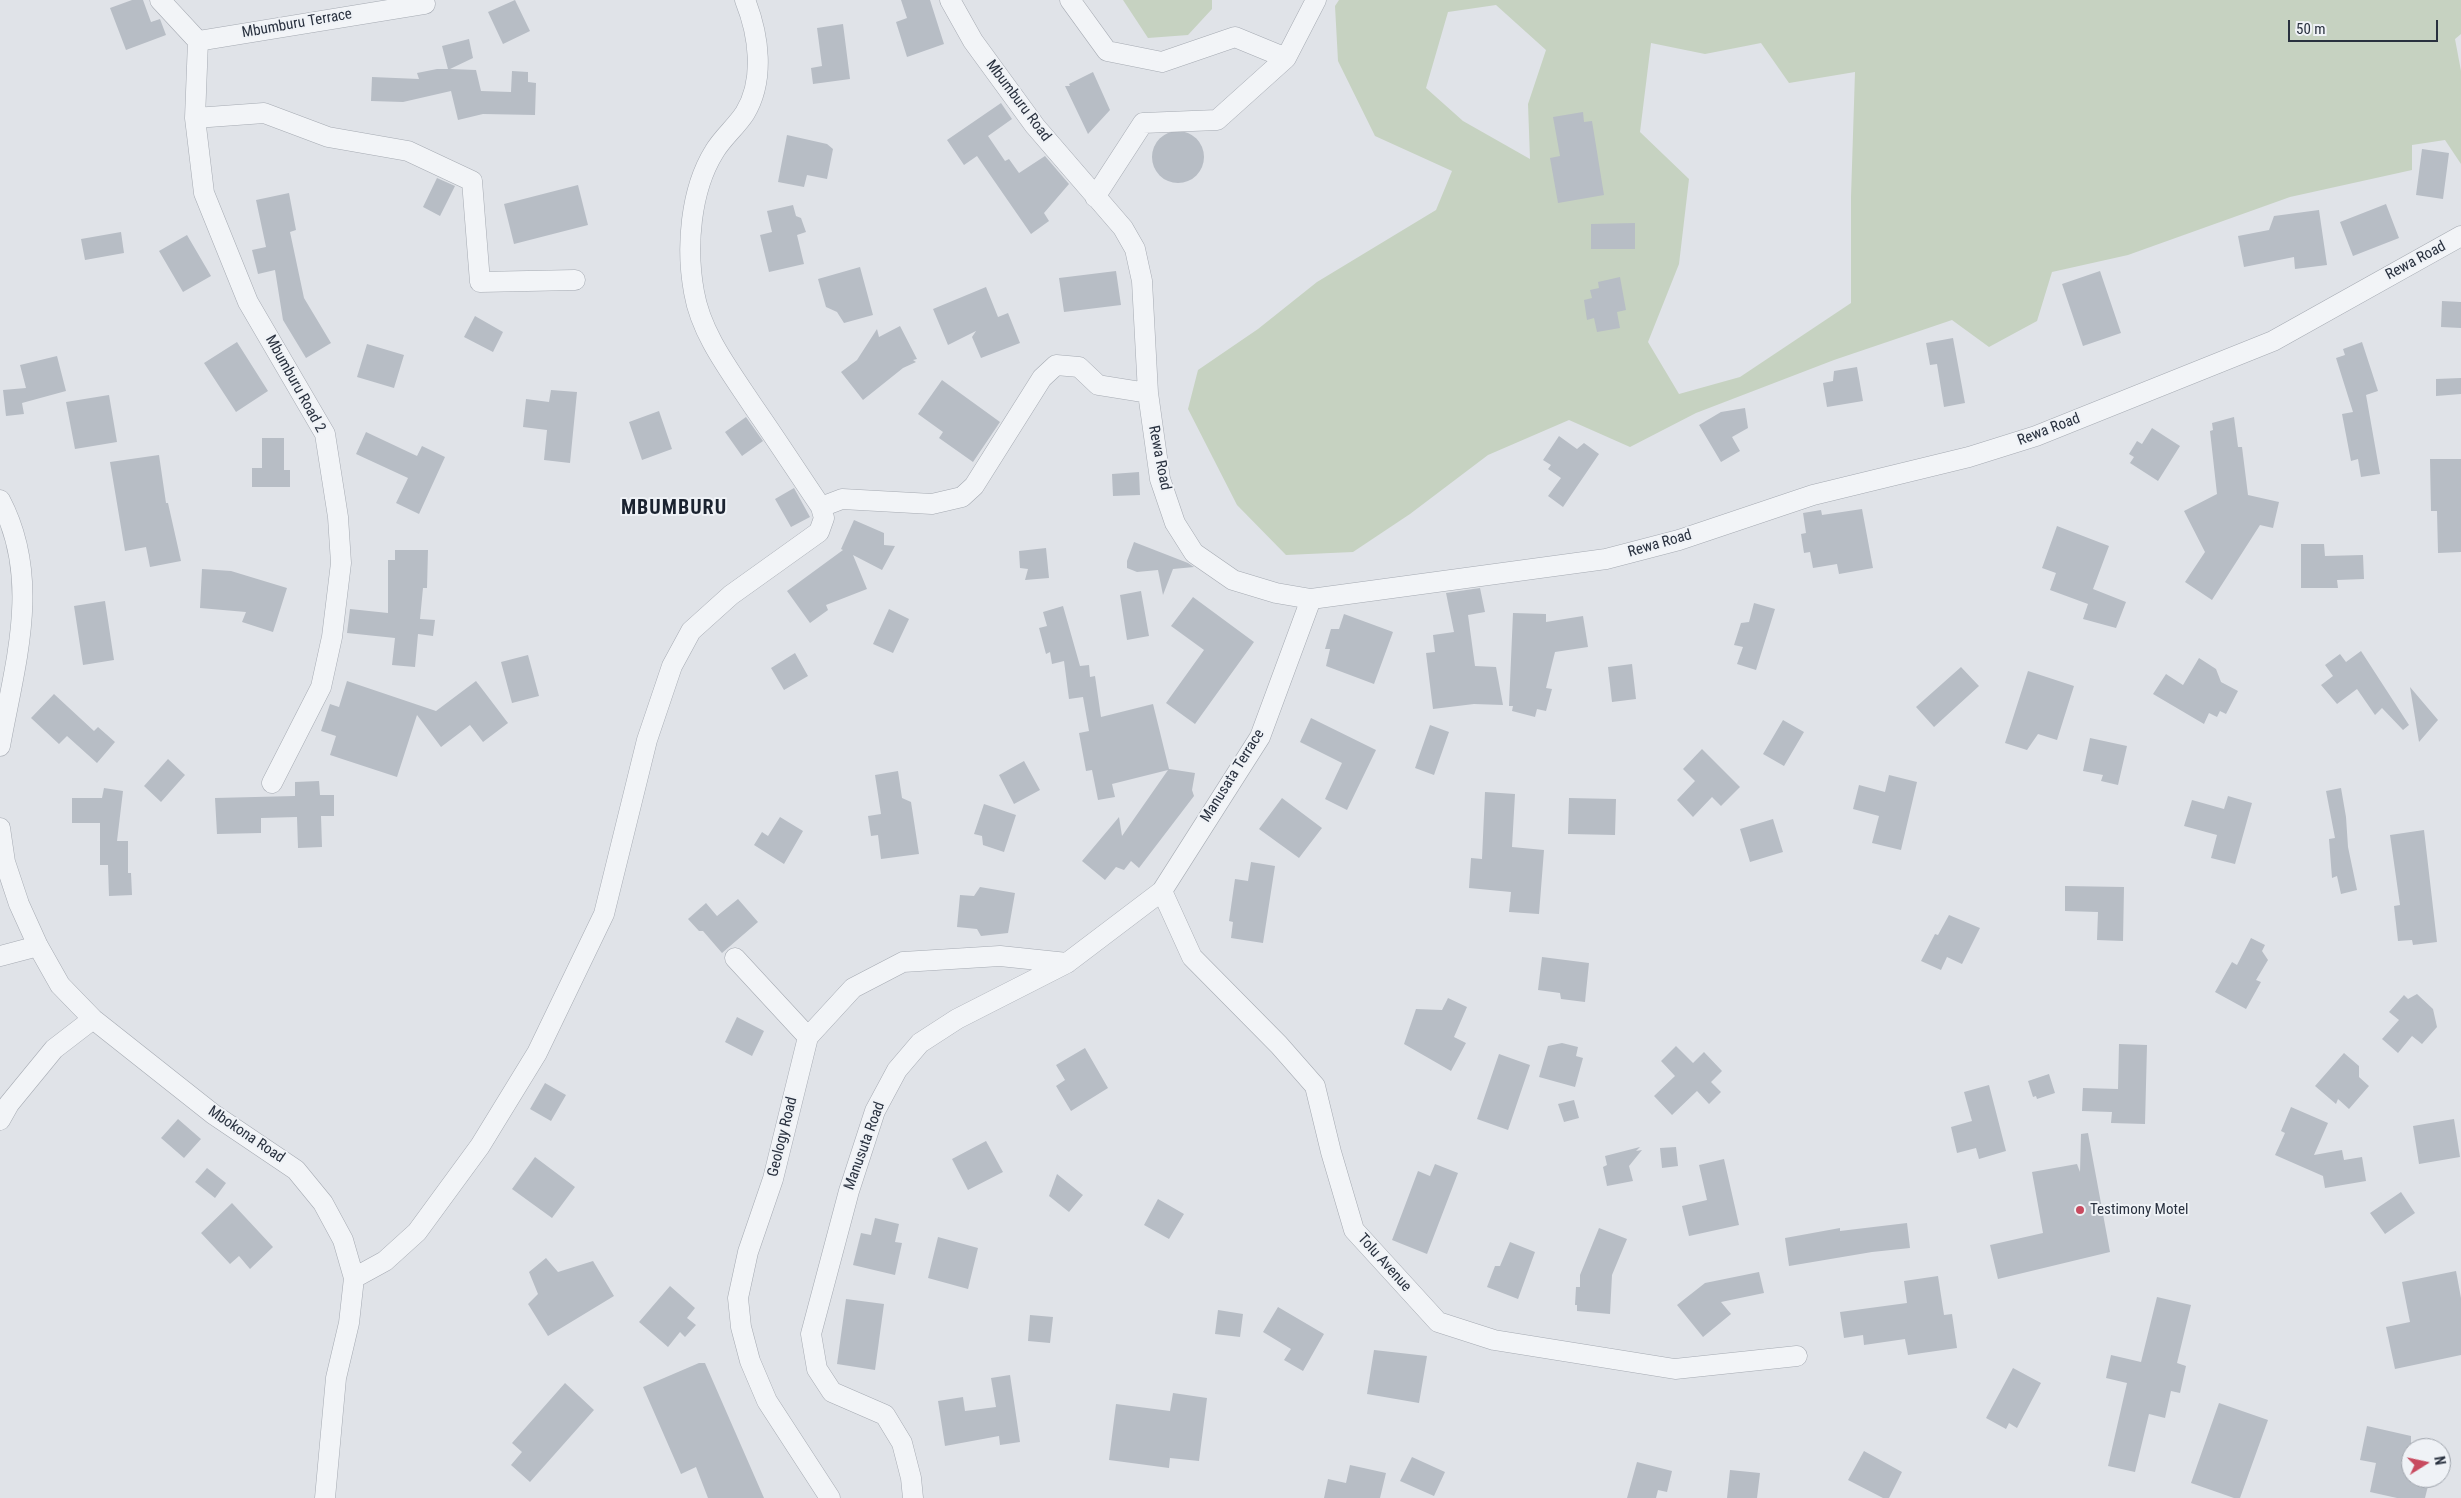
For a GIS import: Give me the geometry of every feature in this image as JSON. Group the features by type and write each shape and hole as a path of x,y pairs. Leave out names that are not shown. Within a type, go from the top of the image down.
{"street":[{"path":"160,0 198,41"},
{"path":"354,1278 385,1261 417,1232 480,1146 537,1052 604,914 647,740 672,666 690,631 731,595 819,532 824,518 820,507 724,361 708,331 694,294 690,263 692,234 697,198 704,174 714,151 744,115 753,97 758,47 745,0"},
{"name":"Mbumburu Road","path":"950,0 973,41 1035,126 1095,197"},
{"path":"1070,0 1106,51 1162,62 1235,37 1286,58"},
{"path":"1095,197 1143,124 1217,120 1286,58 1316,0"},
{"name":"Mbumburu Terrace","path":"198,41 425,4"},
{"name":"Mbumburu Road 2","path":"198,41 195,118 204,192 248,302 325,434 338,517 341,563 332,637 320,687 272,783"},
{"path":"195,118 264,113 328,137 408,151 472,181 480,282 575,280"},
{"name":"Rewa Road","path":"1095,197 1123,228 1135,249 1142,281 1148,393 1160,479 1175,523 1194,553 1233,580 1276,593 1311,599 1606,559 1679,540 1813,495 1969,457 2036,436 2273,341 2461,236"},
{"path":"820,507 842,499 932,504 962,497 974,486 1042,378 1056,365 1080,367 1098,385 1148,393"},
{"path":"0,500 17,539 23,572 23,622 0,746"},
{"name":"Manusata Terrace","path":"1162,891 1260,737 1311,599"},
{"name":"Mbokona Road","path":"0,828 5,862 19,904 38,946 60,985 93,1019 213,1114 296,1170 323,1203 343,1240 354,1278 349,1323 336,1378 325,1498"},
{"name":"Manusuta Road","path":"912,1498 911,1478 902,1443 885,1415 832,1392 817,1369 811,1334 846,1199 875,1111 897,1070 920,1043 957,1019 1067,963 1162,891"},
{"name":"Tolu Avenue","path":"1162,891 1192,957 1279,1045 1314,1086 1354,1230 1438,1322 1494,1340 1675,1369 1797,1356"},
{"path":"0,956 38,946"},
{"name":"Geology Road","path":"830,1498 767,1401 750,1361 741,1328 738,1298 748,1252 773,1179 808,1036 853,988 903,962 1000,956 1067,963"},
{"path":"735,958 808,1036"},
{"path":"0,1120 9,1104 54,1048 93,1019"}],"green space":[{"path":"1123,0 1212,0 1212,9 1188,35 1148,38"},
{"path":"1339,0 2461,0 2461,34 2455,39 2461,71 2461,164 2445,140 2412,145 2412,170 2290,197 2128,255 2052,272 2037,321 1989,347 1952,320 1834,360 1696,413 1630,447 1569,420 1488,455 1410,514 1353,552 1286,555 1237,505 1188,409 1198,370 1258,329 1317,282 1436,210 1452,171 1375,136 1338,61 1335,6","holes":["1496,5 1546,50 1528,104 1530,159 1463,121 1426,88 1448,12","1651,43 1705,54 1761,43 1789,83 1855,72 1851,197 1851,303 1740,377 1679,394 1648,342 1679,264 1689,179 1640,132"]}],"building":[{"path":"132,0 143,0 151,22 160,19 166,35 126,50 110,8"},
{"path":"515,0 530,31 503,44 488,12"},
{"path":"901,0 930,0 944,44 907,57 896,22 907,18"},
{"path":"843,24 850,79 813,84 811,68 822,66 817,28"},
{"path":"469,39 473,58 450,69 476,70 481,91 511,92 512,71 528,72 528,82 536,83 535,115 483,114 458,120 451,91 403,102 371,101 372,77 419,79 417,73 448,69 442,46"},
{"path":"1093,72 1110,110 1088,134 1065,86 1070,86 1069,84"},
{"path":"1001,103 1012,119 988,136 1005,161 1009,159 1019,173 1045,156 1069,184 1044,213 1049,221 1031,234 977,156 964,165 947,140"},
{"path":"1583,112 1584,122 1592,121 1604,195 1558,203 1550,158 1560,156 1553,117"},
{"path":"1178,131 1188,133 1196,139 1202,147 1204,157 1202,167 1196,175 1188,181 1178,183 1168,181 1160,175 1154,167 1152,157 1154,147 1160,139 1168,133"},
{"path":"787,135 827,144 833,149 827,179 807,175 804,187 778,182"},
{"path":"2422,149 2449,153 2443,199 2416,195"},
{"path":"437,178 455,186 440,216 423,207"},
{"path":"578,185 588,225 514,244 504,204"},
{"path":"289,193 296,230 290,232 304,298 331,343 306,358 283,320 275,270 258,274 252,250 266,247 256,200"},
{"path":"2386,204 2399,238 2353,256 2340,222"},
{"path":"793,205 796,216 801,218 806,232 797,235 804,264 769,272 760,235 772,232 767,211"},
{"path":"2319,210 2327,265 2295,269 2294,257 2244,267 2238,236 2269,230 2274,216"},
{"path":"1635,223 1635,249 1591,249 1591,224"},
{"path":"121,232 124,253 85,260 81,239"},
{"path":"187,235 211,276 183,292 159,251"},
{"path":"860,267 873,315 844,323 837,312 826,307 818,279"},
{"path":"1116,271 1121,305 1064,312 1059,278"},
{"path":"2100,271 2121,333 2083,346 2062,284"},
{"path":"1620,277 1626,310 1617,312 1620,328 1597,332 1594,318 1587,320 1584,300 1592,298 1590,290 1599,288 1598,282"},
{"path":"986,287 998,317 1008,313 1020,343 981,358 972,337 976,331 948,345 933,309"},
{"path":"2442,301 2461,302 2461,328 2441,327"},
{"path":"475,316 503,332 493,352 464,337"},
{"path":"900,326 917,359 913,360 916,362 903,368 863,400 841,372 857,360 877,329 879,337"},
{"path":"1953,338 1965,403 1944,407 1937,364 1930,365 1926,343"},
{"path":"237,342 268,391 236,412 204,363"},
{"path":"2362,342 2378,391 2366,395 2380,474 2361,477 2358,459 2351,461 2342,414 2353,412 2336,358 2345,355 2343,349"},
{"path":"367,344 404,355 394,388 357,377"},
{"path":"57,356 66,391 22,403 24,414 6,416 3,390 26,388 20,365"},
{"path":"1857,367 1863,401 1827,407 1823,383 1833,381 1834,371"},
{"path":"2461,378 2461,394 2436,396 2436,379"},
{"path":"942,380 1000,422 973,462 939,438 943,432 918,414"},
{"path":"551,390 577,392 570,463 544,460 547,430 523,427 526,399 549,402"},
{"path":"109,395 117,442 75,449 66,402"},
{"path":"1745,408 1748,428 1732,437 1740,451 1721,462 1699,425 1721,412"},
{"path":"659,411 672,449 642,460 629,422"},
{"path":"746,417 763,441 742,456 725,432"},
{"path":"2234,417 2238,447 2242,447 2248,495 2279,502 2273,528 2260,525 2212,600 2185,582 2205,552 2184,511 2217,494 2210,431 2213,430 2212,423"},
{"path":"2152,428 2180,446 2158,481 2130,463 2134,457 2129,454 2137,441 2142,444"},
{"path":"366,432 417,456 422,446 445,457 419,514 396,503 408,478 356,454"},
{"path":"1559,436 1577,449 1584,443 1599,454 1563,507 1548,496 1561,478 1548,469 1551,465 1543,460"},
{"path":"262,438 284,438 284,470 290,470 290,487 252,487 252,468 262,468"},
{"path":"159,455 166,503 168,503 181,561 150,567 146,547 125,551 110,462"},
{"path":"2430,459 2461,459 2461,552 2438,553 2437,511 2431,511"},
{"path":"1139,472 1140,495 1113,496 1112,474"},
{"path":"794,488 810,517 791,527 775,499"},
{"path":"1862,509 1873,568 1839,574 1837,564 1813,568 1810,552 1804,553 1801,534 1806,533 1803,513 1821,510 1822,515"},
{"path":"854,520 884,533 884,545 895,546 882,570 853,555 867,589 826,605 828,610 810,623 787,591 843,550 841,549"},
{"path":"2057,526 2109,546 2093,589 2126,602 2116,628 2083,619 2088,604 2050,590 2056,573 2042,568"},
{"path":"1134,542 1194,567 1173,569 1163,595 1158,570 1137,572 1127,568 1127,561"},
{"path":"2301,544 2324,544 2325,556 2363,555 2364,579 2337,580 2338,588 2301,588"},
{"path":"1046,548 1049,578 1025,580 1028,569 1020,568 1019,551"},
{"path":"395,550 428,550 427,588 423,588 420,619 435,620 433,636 418,634 415,667 392,665 395,638 347,633 350,609 388,613 388,560 395,560"},
{"path":"202,569 231,571 287,588 273,632 242,622 246,612 200,608"},
{"path":"1480,588 1485,612 1468,615 1475,666 1496,667 1503,705 1474,704 1433,709 1426,653 1435,652 1433,635 1454,632 1446,593"},
{"path":"1141,591 1149,636 1127,640 1120,595"},
{"path":"1193,597 1254,642 1195,724 1166,703 1204,650 1171,626"},
{"path":"105,601 114,660 83,665 74,606"},
{"path":"1754,603 1775,609 1756,670 1737,664 1743,647 1734,645 1741,623 1749,622"},
{"path":"1063,606 1080,666 1089,665 1090,677 1095,676 1101,717 1153,704 1169,769 1195,773 1192,790 1194,796 1139,868 1131,861 1124,870 1116,867 1105,880 1082,861 1119,817 1122,836 1168,770 1112,784 1115,797 1098,800 1092,770 1086,771 1079,733 1089,731 1083,697 1069,699 1064,661 1052,664 1050,652 1046,654 1039,628 1047,626 1043,612"},
{"path":"889,609 909,619 893,653 873,644"},
{"path":"1513,613 1546,614 1546,622 1583,616 1588,647 1555,652 1546,688 1552,689 1546,711 1537,709 1535,717 1512,711 1513,706 1509,706"},
{"path":"1344,614 1393,632 1374,684 1326,666 1330,649 1325,649 1331,629 1339,629"},
{"path":"2361,651 2409,725 2403,730 2382,708 2375,715 2357,689 2337,704 2321,685 2333,676 2325,665 2340,654 2346,662"},
{"path":"795,653 808,676 784,690 771,668"},
{"path":"528,655 539,696 512,703 501,662"},
{"path":"2199,658 2216,669 2221,682 2238,691 2226,714 2220,711 2217,717 2209,713 2204,724 2153,694 2166,674 2183,685"},
{"path":"1632,664 1636,699 1612,702 1608,667"},
{"path":"1961,667 1979,686 1934,727 1916,707"},
{"path":"2028,671 2074,686 2057,740 2038,734 2027,750 2005,743"},
{"path":"347,681 436,711 476,681 508,723 483,742 470,725 441,747 417,715 397,777 330,755 336,736 321,731 330,704 339,707"},
{"path":"2410,687 2438,720 2419,742"},
{"path":"54,694 94,731 98,727 115,742 97,763 67,736 59,744 31,718"},
{"path":"1311,718 1376,750 1347,810 1325,799 1342,763 1300,742"},
{"path":"1783,720 1804,732 1784,766 1763,754"},
{"path":"1430,725 1449,732 1434,775 1415,768"},
{"path":"2090,738 2127,746 2118,785 2101,781 2103,775 2083,771"},
{"path":"1702,749 1740,787 1721,806 1712,797 1693,817 1677,800 1695,781 1683,769"},
{"path":"168,759 185,775 161,802 144,786"},
{"path":"1024,761 1040,790 1014,804 999,775"},
{"path":"898,771 902,798 911,802 919,854 881,859 878,835 871,836 868,816 881,814 875,775"},
{"path":"1889,775 1917,782 1901,850 1872,843 1879,816 1853,809 1859,785 1885,792"},
{"path":"319,781 320,795 334,795 334,816 321,816 322,847 298,848 297,817 261,818 261,833 217,834 215,798 295,796 295,782"},
{"path":"104,788 123,791 117,841 128,841 128,873 131,873 132,895 109,896 108,865 100,865 100,823 72,823 72,798 102,798"},
{"path":"2341,788 2346,817 2348,847 2357,890 2341,894 2337,876 2332,878 2329,839 2335,838 2326,791"},
{"path":"1485,792 1515,794 1512,847 1544,850 1539,914 1509,912 1511,892 1469,888 1471,858 1482,859"},
{"path":"2228,796 2252,803 2235,864 2211,858 2217,835 2184,826 2192,800 2224,809"},
{"path":"1282,798 1322,828 1299,858 1259,829"},
{"path":"1569,798 1616,799 1615,835 1568,834"},
{"path":"984,804 1016,815 1004,852 983,845 982,836 974,834"},
{"path":"780,817 803,831 784,864 754,845 762,832 768,836"},
{"path":"1773,819 1783,852 1750,862 1740,829"},
{"path":"2424,830 2437,942 2413,945 2412,940 2398,941 2394,906 2400,905 2390,835"},
{"path":"1251,862 1275,866 1263,943 1231,938 1233,922 1229,921 1235,879 1248,881"},
{"path":"2065,886 2124,887 2123,941 2097,940 2098,912 2065,911"},
{"path":"980,887 1015,893 1008,933 981,936 977,929 957,927 960,895 974,896"},
{"path":"738,899 758,922 722,953 703,931 699,931 688,919 706,903 717,916"},
{"path":"1949,915 1980,928 1962,964 1947,957 1941,970 1921,961 1935,934 1938,935"},
{"path":"2251,938 2265,945 2262,951 2268,960 2256,980 2261,982 2246,1009 2215,992 2232,962 2237,965"},
{"path":"1542,957 1589,963 1585,1002 1561,999 1560,993 1538,990"},
{"path":"2417,994 2433,1009 2437,1027 2422,1044 2412,1036 2398,1053 2382,1039 2399,1020 2389,1012 2404,995 2408,999"},
{"path":"1448,998 1467,1007 1454,1037 1466,1043 1451,1071 1404,1044 1416,1009 1442,1010"},
{"path":"737,1017 764,1031 752,1056 725,1042"},
{"path":"1562,1043 1578,1047 1576,1056 1583,1058 1575,1087 1539,1077 1548,1046"},
{"path":"2119,1044 2147,1045 2145,1124 2111,1123 2112,1112 2082,1111 2083,1088 2118,1089"},
{"path":"1676,1046 1693,1063 1704,1052 1722,1071 1711,1082 1721,1092 1709,1104 1697,1091 1672,1115 1654,1096 1675,1076 1661,1061"},
{"path":"1085,1048 1108,1088 1071,1111 1056,1086 1065,1080 1056,1065"},
{"path":"2344,1053 2359,1066 2359,1077 2369,1086 2349,1109 2338,1099 2336,1104 2315,1086"},
{"path":"1499,1054 1530,1065 1508,1130 1477,1119"},
{"path":"2049,1074 2055,1093 2037,1099 2036,1096 2033,1097 2028,1081"},
{"path":"545,1083 566,1095 551,1121 530,1109"},
{"path":"1989,1085 2006,1151 1979,1159 1976,1148 1957,1153 1951,1127 1972,1121 1964,1092"},
{"path":"1574,1100 1579,1118 1564,1122 1558,1104"},
{"path":"2291,1107 2328,1123 2314,1155 2342,1150 2344,1160 2362,1157 2366,1181 2325,1188 2323,1176 2275,1155 2285,1133 2281,1131"},
{"path":"178,1119 201,1139 184,1158 161,1138"},
{"path":"2454,1119 2460,1157 2419,1164 2413,1126"},
{"path":"2088,1133 2110,1252 1998,1279 1990,1245 2043,1233 2032,1172 2077,1164 2080,1172 2081,1134"},
{"path":"986,1141 1003,1172 968,1190 952,1159"},
{"path":"1640,1147 1636,1151 1642,1150 1629,1166 1633,1181 1607,1186 1603,1167 1607,1165 1605,1156"},
{"path":"1676,1147 1678,1166 1662,1168 1660,1148"},
{"path":"535,1157 575,1187 552,1218 512,1189"},
{"path":"1724,1159 1739,1225 1689,1236 1682,1206 1707,1200 1699,1165"},
{"path":"1435,1164 1458,1173 1427,1254 1392,1240 1418,1171 1430,1176"},
{"path":"207,1168 226,1183 215,1198 195,1182"},
{"path":"1057,1174 1083,1195 1069,1212 1049,1196"},
{"path":"2401,1192 2415,1213 2385,1234 2370,1213"},
{"path":"1158,1199 1184,1214 1169,1239 1144,1225"},
{"path":"232,1203 273,1247 250,1269 239,1256 230,1264 201,1233"},
{"path":"875,1218 899,1224 895,1242 902,1243 895,1275 853,1265 861,1233 871,1235"},
{"path":"1907,1223 1910,1248 1872,1252 1789,1266 1785,1238 1840,1228 1840,1231"},
{"path":"1599,1228 1627,1239 1612,1275 1610,1314 1577,1311 1577,1305 1575,1305 1576,1287 1580,1287 1580,1275"},
{"path":"938,1237 978,1248 968,1289 928,1278"},
{"path":"1510,1242 1535,1252 1518,1299 1487,1287 1495,1266 1500,1266"},
{"path":"546,1258 558,1272 593,1261 614,1296 548,1336 528,1304 538,1294 529,1272"},
{"path":"2456,1271 2461,1298 2461,1355 2395,1369 2386,1327 2410,1322 2402,1282"},
{"path":"1759,1272 1764,1293 1721,1302 1731,1314 1703,1337 1677,1305 1705,1283"},
{"path":"1938,1276 1944,1315 1952,1314 1957,1348 1908,1355 1905,1339 1864,1345 1863,1335 1844,1338 1840,1312 1907,1303 1904,1281"},
{"path":"670,1286 695,1308 687,1318 696,1325 685,1337 680,1332 668,1347 639,1322"},
{"path":"2157,1297 2191,1305 2177,1363 2186,1366 2180,1393 2171,1391 2165,1418 2149,1414 2135,1472 2108,1466 2127,1383 2106,1378 2111,1355 2141,1362"},
{"path":"846,1299 884,1304 875,1370 837,1364"},
{"path":"1278,1307 1324,1334 1303,1371 1284,1360 1291,1349 1263,1332"},
{"path":"1218,1310 1243,1314 1240,1337 1215,1334"},
{"path":"1030,1315 1053,1317 1050,1343 1028,1341"},
{"path":"1374,1350 1427,1356 1419,1403 1367,1394"},
{"path":"699,1363 705,1363 764,1498 708,1498 696,1467 681,1474 643,1387"},
{"path":"2013,1368 2041,1383 2017,1428 2009,1423 2006,1429 1986,1418"},
{"path":"1010,1375 1020,1442 1000,1445 999,1436 945,1446 938,1401 963,1397 965,1411 996,1407 991,1378"},
{"path":"565,1383 594,1410 530,1482 511,1465 522,1452 512,1443"},
{"path":"1173,1393 1207,1398 1199,1461 1170,1458 1169,1468 1109,1460 1116,1404 1170,1411"},
{"path":"2219,1403 2268,1420 2240,1498 2234,1498 2191,1483"},
{"path":"2367,1426 2411,1436 2411,1438 2401,1438 2401,1488 2428,1488 2425,1498 2397,1498 2370,1492 2376,1463 2360,1460"},
{"path":"1864,1451 1902,1472 1889,1498 1883,1498 1848,1480"},
{"path":"1412,1457 1445,1472 1434,1496 1400,1481"},
{"path":"1637,1462 1672,1471 1667,1492 1658,1490 1656,1498 1627,1498"},
{"path":"1350,1465 1386,1473 1380,1498 1324,1498 1328,1479 1346,1483"},
{"path":"1730,1470 1760,1473 1757,1498 1727,1498"}],"place":[{"name":"Testimony Motel","path":"2080,1210"}],"district":[{"name":"MBUMBURU","path":"674,509"}]}
